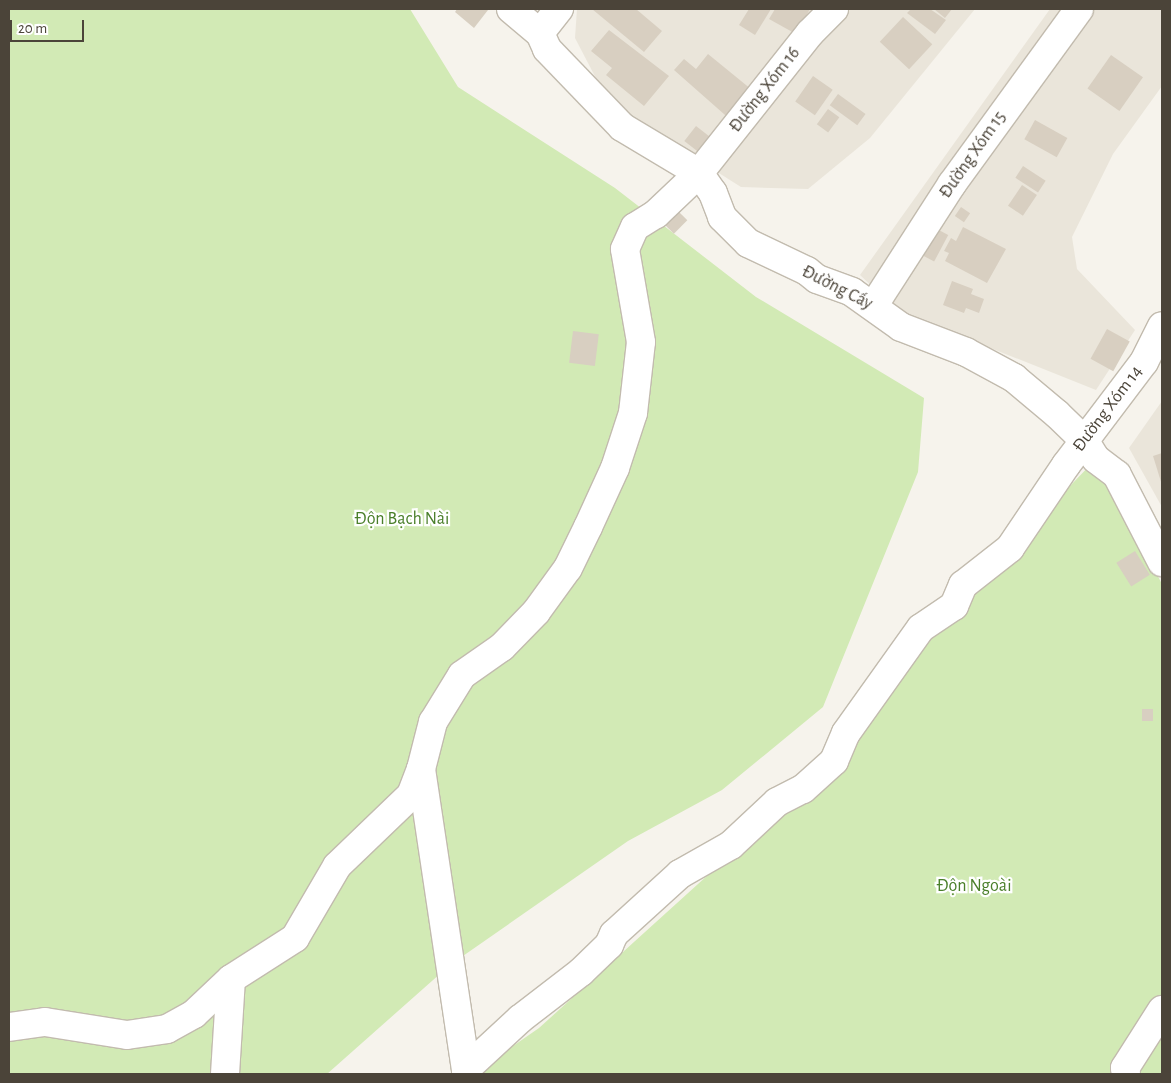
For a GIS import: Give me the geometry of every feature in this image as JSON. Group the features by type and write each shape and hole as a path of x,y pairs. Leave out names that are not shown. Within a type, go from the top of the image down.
{"street":[{"name":"Đường Cấy","path":"511,9 540,33 547,49 608,115 622,127 700,173 714,193 722,217 748,243 874,305 901,327 966,352 1014,378 1084,440 1096,459 1118,475 1162,562"},
{"path":"540,33 559,9"},
{"name":"Đường Xóm 16","path":"421,769 433,722 462,675 502,647 536,612 568,568 615,468 633,413 639,376 641,342 624,249 635,227 656,214 700,173 810,33 834,9"},
{"name":"Đường Xóm 15","path":"874,305 952,184 1079,9"},
{"name":"Đường Xóm 14","path":"466,1072 520,1019 581,972 609,945 614,934 680,874 731,845 777,802 803,789 834,761 846,733 921,628 954,606 963,585 1010,548 1084,440 1144,362 1162,326"},
{"path":"9,1027 45,1022 127,1035 167,1029 194,1014 231,979 295,938 337,866 410,795 421,769"},
{"path":"421,769 466,1072"},
{"path":"225,1074 231,979"},
{"path":"1126,1074 1125,1068 1162,1010"}],"shaded area":[{"path":"577,9 975,9 870,138 808,189 741,187 635,120 600,86 575,38"},
{"path":"1050,9 1162,9 1162,86 1113,154 1072,237 1077,269 1135,330 1096,390 898,311 860,275"},
{"path":"1162,401 1162,507 1129,448"}],"green space":[{"name":"Độn Bạch Nài","path":"9,9 410,9 458,87 615,188 756,297 924,398 918,472 823,707 722,790 628,841 450,965 327,1074 9,1074"},
{"name":"Độn Ngoài","path":"1096,459 1162,584 1162,1074 473,1074 539,1028 834,761 933,628"}],"building":[{"path":"457,9 488,10 474,28 455,12"},
{"path":"592,9 636,9 662,31 644,52"},
{"path":"749,9 771,9 755,35 739,25"},
{"path":"775,9 810,9 796,34 769,19"},
{"path":"911,9 930,9 946,20 935,34 907,13"},
{"path":"934,9 952,9 945,18"},
{"path":"903,17 932,44 909,69 880,42"},
{"path":"609,30 669,76 644,106 606,75 612,68 591,51"},
{"path":"708,54 757,94 733,122 674,70 684,59 696,69"},
{"path":"1111,55 1143,77 1119,111 1087,89"},
{"path":"813,76 833,90 815,115 795,101"},
{"path":"838,94 866,114 857,125 830,105"},
{"path":"828,109 839,117 828,133 817,124"},
{"path":"1035,120 1067,138 1057,157 1024,139"},
{"path":"696,126 715,141 703,156 684,141"},
{"path":"1023,166 1046,181 1038,192 1015,178"},
{"path":"1022,185 1037,195 1023,216 1008,206"},
{"path":"961,207 970,213 964,222 955,216"},
{"path":"676,209 687,220 674,234 663,222"},
{"path":"963,227 1006,249 987,283 945,261 949,253 944,251 951,238 956,241"},
{"path":"935,228 948,235 934,262 921,254"},
{"path":"952,281 973,289 971,294 984,299 979,313 966,308 964,313 943,305"},
{"path":"1107,329 1130,342 1113,371 1091,359"},
{"path":"573,331 599,334 595,366 569,363"},
{"path":"1162,453 1162,485 1153,456"},
{"path":"1135,551 1150,575 1131,586 1116,563"},
{"path":"1142,709 1153,709 1153,721 1142,721"}]}
